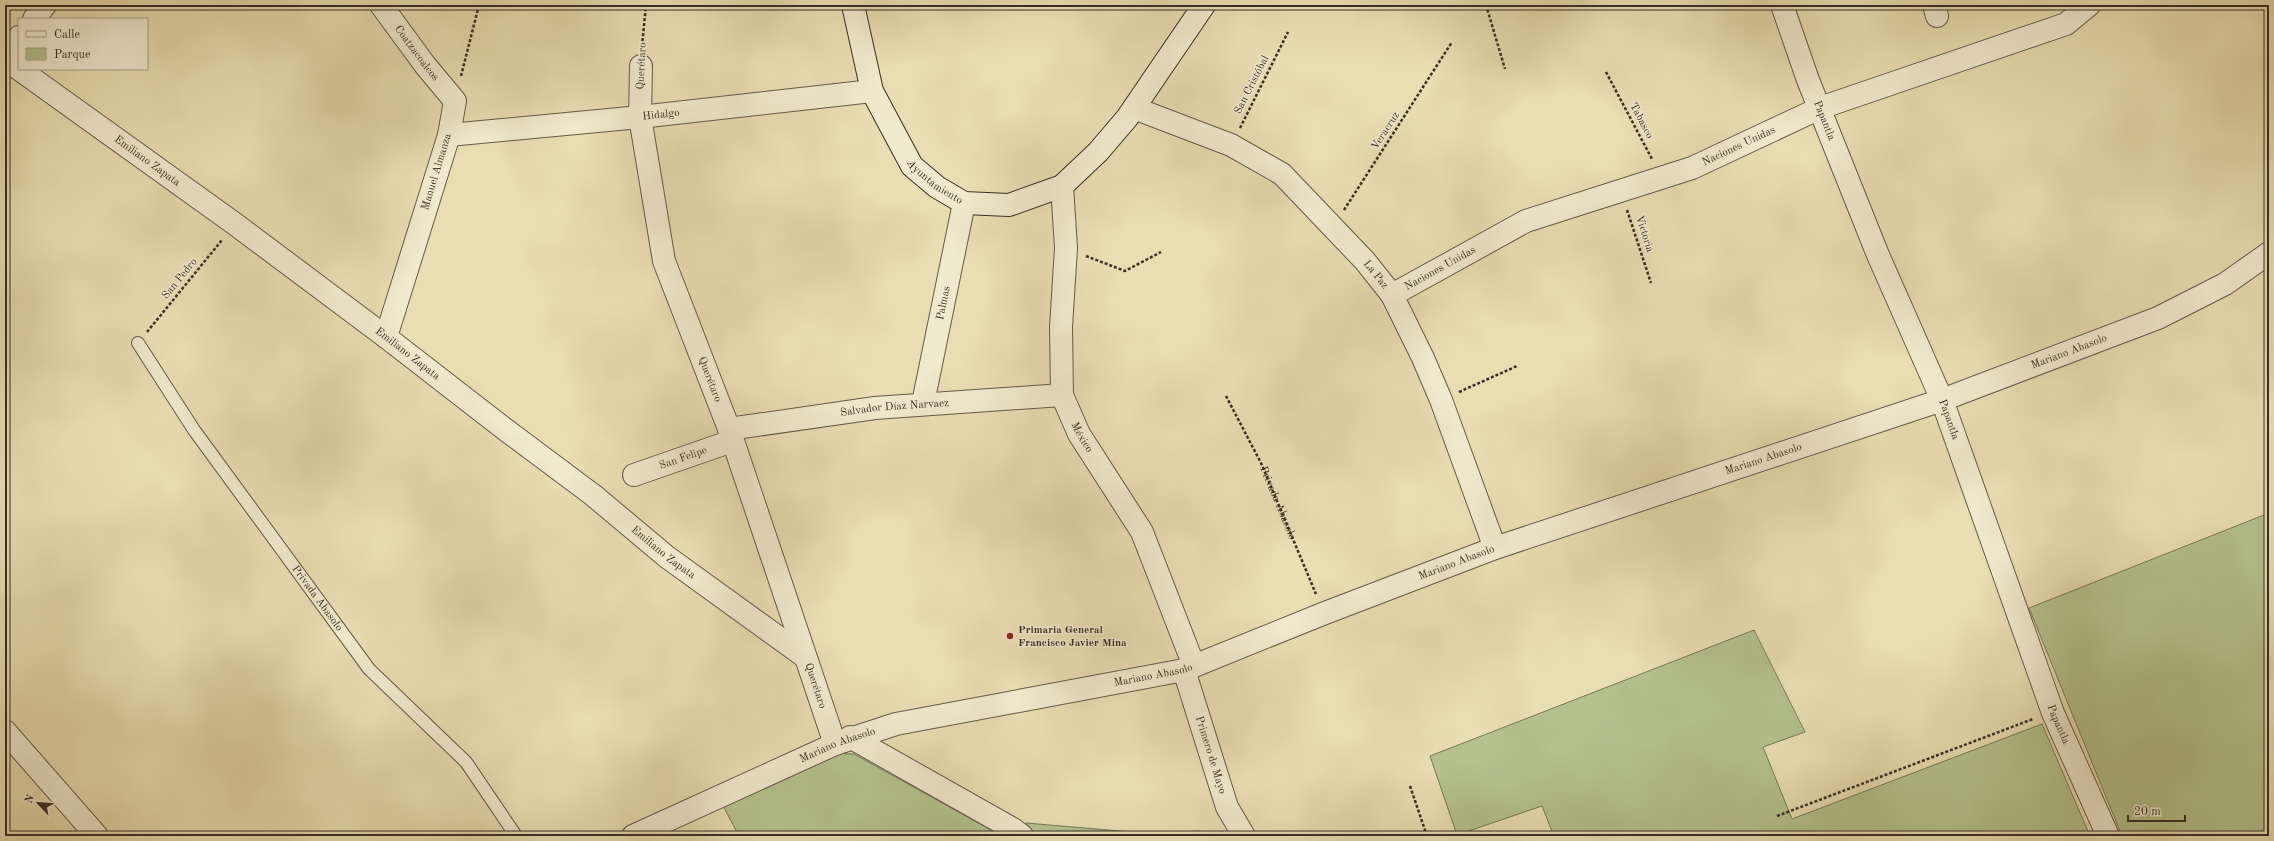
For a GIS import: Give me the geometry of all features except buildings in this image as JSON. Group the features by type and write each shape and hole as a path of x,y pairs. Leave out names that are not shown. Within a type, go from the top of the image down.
{"street":[{"path":"35,18 45,5"},
{"name":"Coatzacoalcos","path":"381,5 425,65 455,101"},
{"name":"Ayuntamiento","path":"853,5 872,91 912,166 937,187 964,203 1009,205 1062,186 1098,152 1134,108 1204,5"},
{"name":"Papantla","path":"1782,5 1820,108 1878,255 1942,400 2053,713 2108,836"},
{"name":"Naciones Unidas","path":"1392,295 1526,221 1692,168 1820,108 2066,24 2089,5"},
{"path":"5,55 18,39"},
{"name":"Emiliano Zapata","path":"5,59 18,68"},
{"name":"Querétaro","path":"641,66 640,117 664,261 730,435 804,656 843,740"},
{"name":"Emiliano Zapata","path":"20,70 235,224 593,495 668,557 804,656"},
{"name":"Hidalgo","path":"449,135 640,117 872,91"},
{"name":"Manuel Almanza","path":"386,337 449,135 455,101"},
{"name":"La Paz","path":"1134,108 1231,145 1282,174 1365,261 1392,295 1441,400 1495,548"},
{"name":"México","path":"1062,186 1066,248 1061,327 1062,395 1079,434 1142,532 1189,668"},
{"name":"Palmas","path":"924,403 964,203"},
{"name":"Mariano Abasolo","path":"633,836 843,740 896,724 1189,668 1325,613 1495,548 1942,400 2158,318 2225,284 2269,253"},
{"name":"Salvador Díaz Narvaez","path":"730,435 875,408 924,403 1062,395"},
{"name":"San Felipe","path":"634,475 730,435"},
{"name":"Primero de Mayo","path":"1189,668 1227,807 1244,836"},
{"path":"5,731 97,836"},
{"path":"843,740 1013,828 1022,836"}],"lane":[{"name":"Privada Abasolo","path":"138,343 194,430 369,669 466,762 516,836"}],"path":[{"path":"455,101 480,5"},
{"name":"Querétaro","path":"641,66 646,5"},
{"path":"1486,5 1505,69"},
{"name":"San Cristóbal","path":"1231,145 1288,32"},
{"name":"Veracruz","path":"1333,228 1452,42"},
{"name":"Tabasco","path":"1606,72 1662,177"},
{"name":"Victoria","path":"1621,190 1651,283"},
{"name":"San Pedro","path":"138,343 235,224"},
{"path":"1066,248 1125,271 1160,252"},
{"path":"1441,400 1517,366"},
{"name":"Privada Abasolo","path":"1226,396 1260,463 1325,613"},
{"path":"1777,816 2006,728 2053,713"},
{"path":"1410,786 1427,836"}],"green space":[{"path":"2269,513 2269,836 2122,836 2029,608"},
{"path":"1754,630 1805,732 1763,747 1792,819 2042,724 2090,836 1554,836 1542,806 1457,835 1430,756"},
{"path":"829,753 854,754 1002,836 739,836 721,802"},
{"path":"1026,823 1155,834 1198,831 1220,836 1037,836"}],"place":[{"name":"Primaria General Francisco Javier Mina","path":"1010,636"}]}
